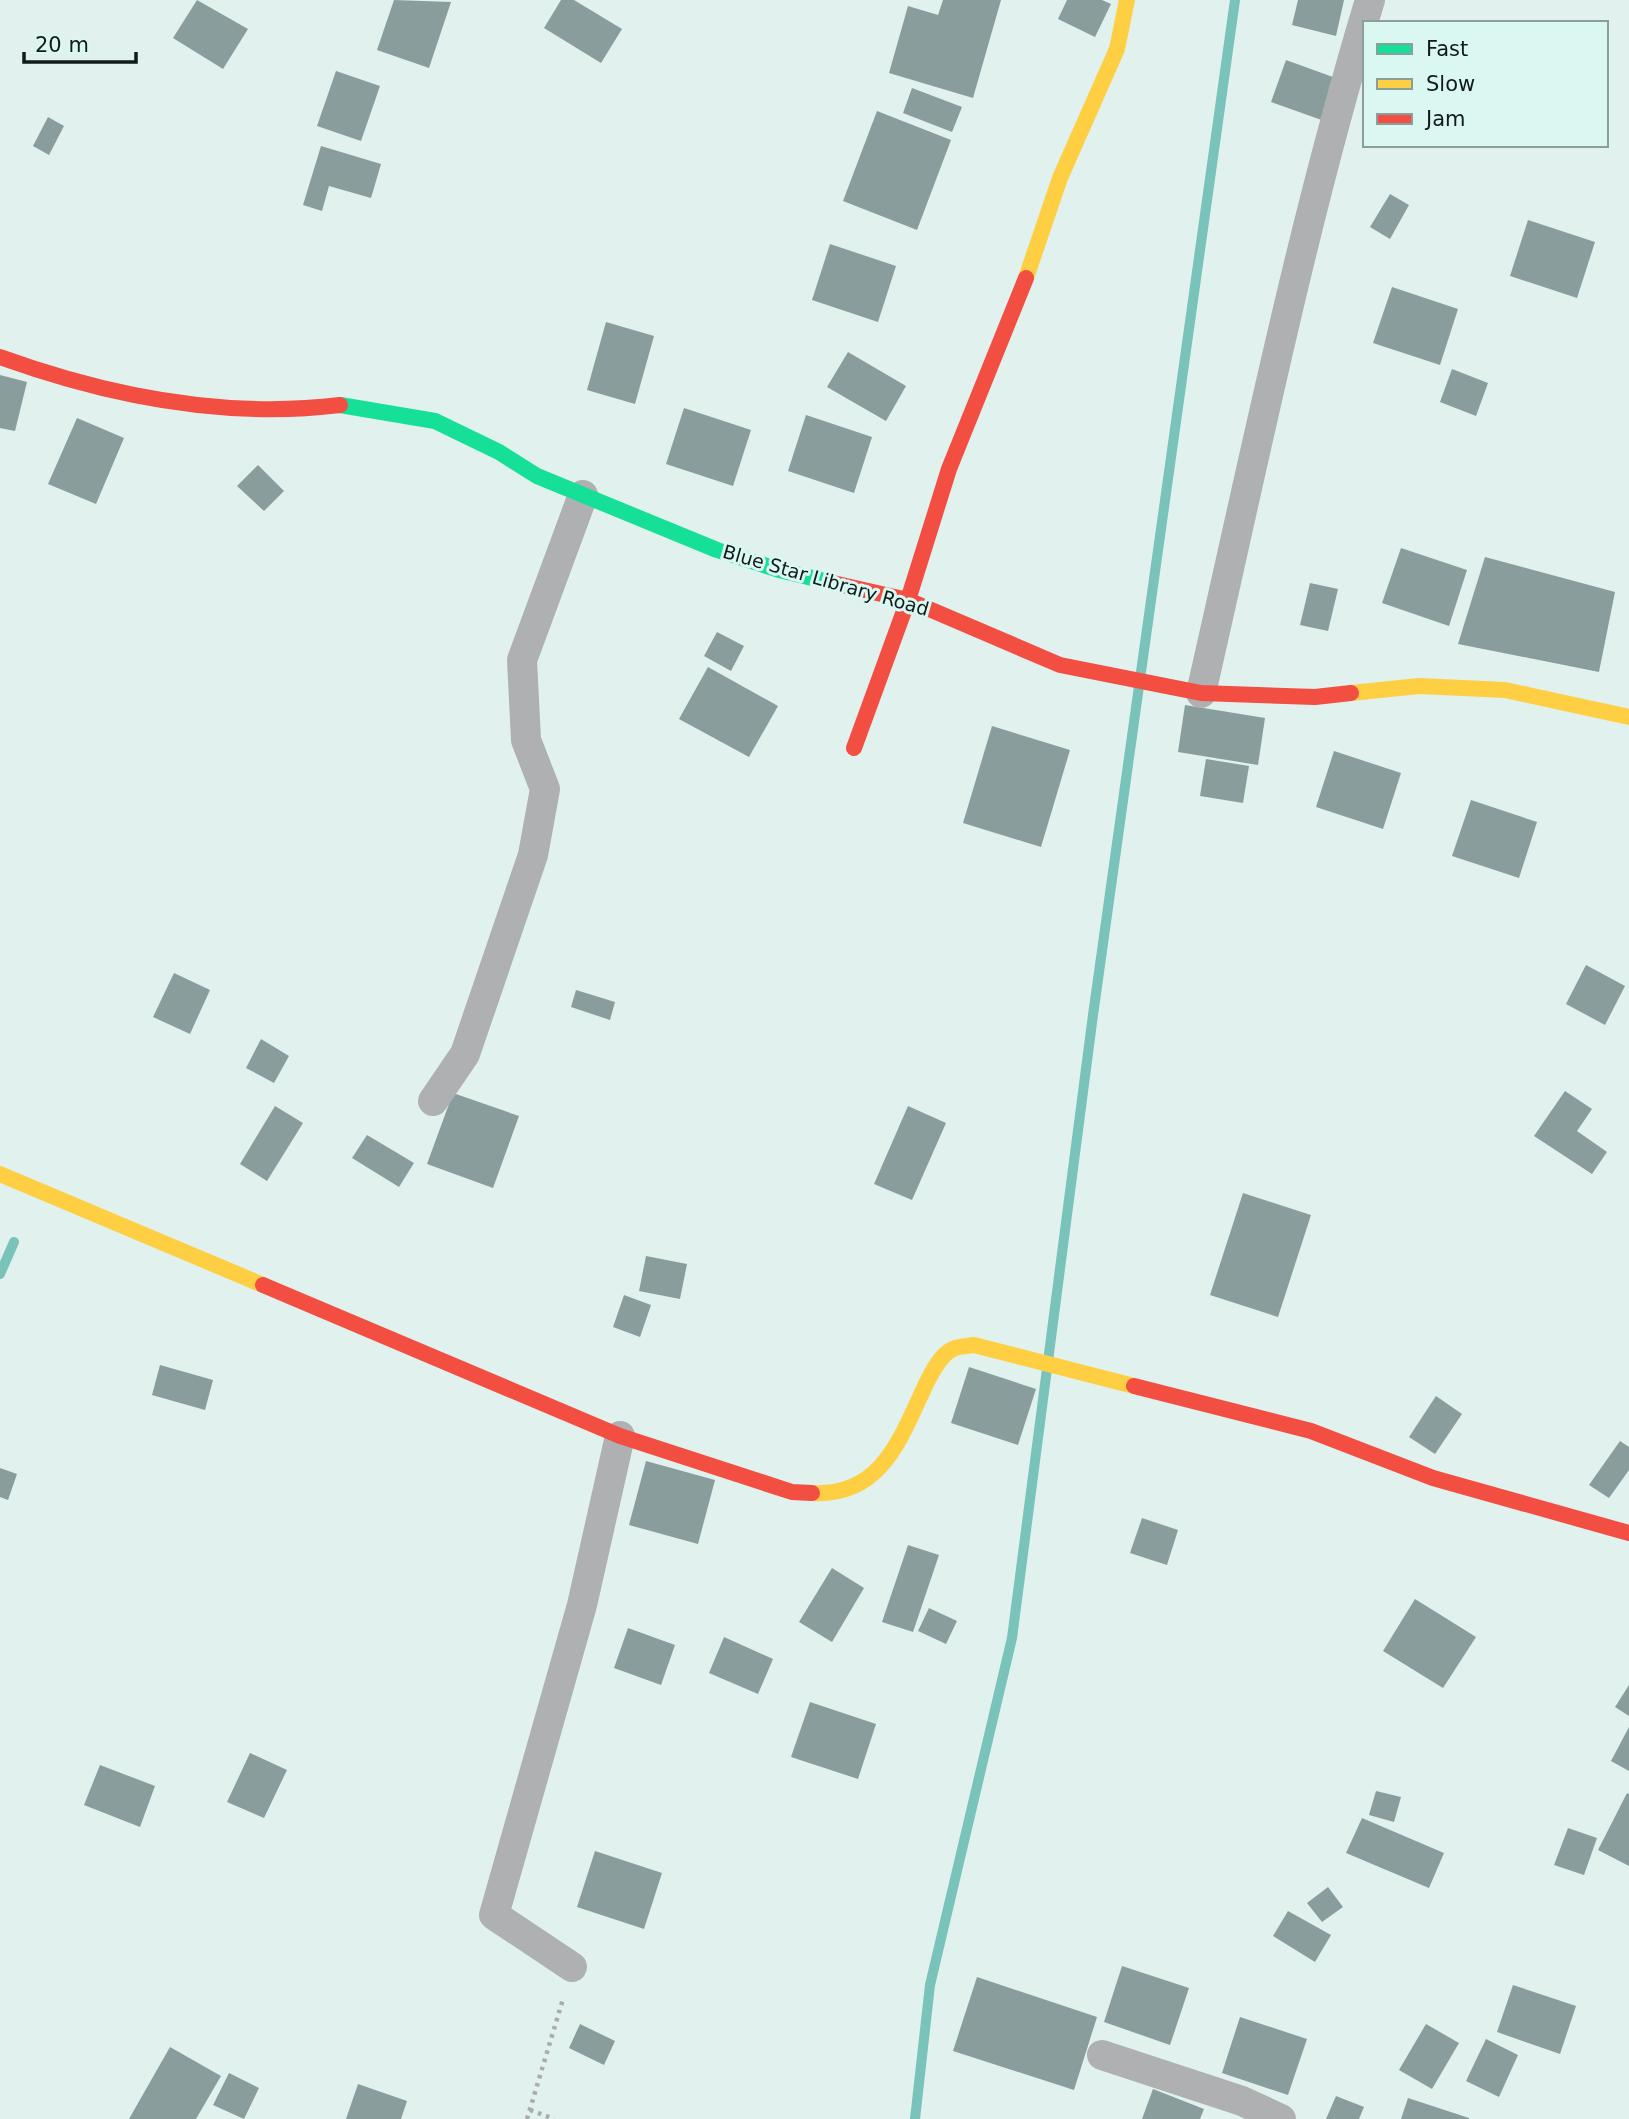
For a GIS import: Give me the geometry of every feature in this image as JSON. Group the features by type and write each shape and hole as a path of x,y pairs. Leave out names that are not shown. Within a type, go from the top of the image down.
{"street":[{"path":"854,748 908,600 949,470 1012,318 1060,178 1116,48 1126,0"},
{"path":"1364,21 1370,0"},
{"path":"1201,693 1295,278 1338,107 1363,23"},
{"name":"Blue Star Library Road","path":"0,357 44,373 133,395 223,408 300,410 348,404 435,421 499,452 537,476 717,550 779,570 908,600 1060,665 1201,693 1315,697 1419,686 1505,690 1629,717"},
{"path":"433,1101 465,1054 533,855 545,789 526,740 522,660 583,495"},
{"path":"0,1174 620,1436 792,1492 831,1494 863,1484 893,1452 933,1368 951,1349 974,1345 1311,1431 1433,1478 1629,1533"},
{"path":"572,1967 494,1915 582,1605 620,1436"},
{"path":"1101,2055 1242,2101 1281,2119"}],"path":[{"path":"527,2119 572,1967"},
{"path":"530,2110 554,2119"}],"building":[{"path":"197,0 248,29 223,69 173,38"},
{"path":"394,0 451,2 429,68 377,50"},
{"path":"561,0 574,0 622,29 601,63 544,28"},
{"path":"943,0 1001,0 973,98 889,73 908,6 938,15"},
{"path":"1067,0 1102,0 1111,4 1095,37 1058,19"},
{"path":"1298,0 1344,0 1336,36 1292,25"},
{"path":"1286,60 1344,81 1330,123 1271,102"},
{"path":"336,71 380,86 361,141 317,126"},
{"path":"912,88 962,107 952,132 903,113"},
{"path":"877,111 951,140 917,230 843,201"},
{"path":"48,117 64,126 49,155 33,146"},
{"path":"321,146 381,164 371,198 329,186 322,211 303,205"},
{"path":"1390,194 1409,205 1390,239 1370,227"},
{"path":"1528,220 1595,242 1577,298 1510,276"},
{"path":"830,244 896,266 878,322 812,300"},
{"path":"1392,287 1458,309 1440,365 1373,343"},
{"path":"606,322 654,336 635,404 587,390"},
{"path":"848,352 906,386 886,421 827,387"},
{"path":"1452,369 1488,383 1476,416 1440,402"},
{"path":"0,375 27,382 15,431 0,428"},
{"path":"684,408 751,430 733,486 666,464"},
{"path":"806,415 872,437 854,493 788,471"},
{"path":"77,418 124,438 96,504 48,484"},
{"path":"258,465 284,491 264,511 237,486"},
{"path":"1401,548 1467,570 1449,626 1382,603"},
{"path":"1485,557 1615,592 1599,672 1458,644"},
{"path":"1310,583 1338,589 1328,631 1300,625"},
{"path":"717,632 744,646 731,671 704,656"},
{"path":"708,667 778,706 749,757 679,719"},
{"path":"1185,705 1265,718 1258,765 1178,752"},
{"path":"992,726 1070,750 1041,847 963,823"},
{"path":"1334,751 1401,773 1383,829 1316,807"},
{"path":"1206,759 1249,766 1243,803 1200,796"},
{"path":"1471,800 1537,822 1519,878 1452,856"},
{"path":"1586,965 1625,986 1605,1025 1566,1004"},
{"path":"174,973 210,990 190,1034 153,1017"},
{"path":"576,990 615,1002 610,1020 571,1007"},
{"path":"261,1039 289,1056 274,1083 246,1068"},
{"path":"1565,1091 1592,1109 1577,1131 1607,1152 1592,1174 1534,1136"},
{"path":"453,1093 519,1116 493,1188 427,1164"},
{"path":"275,1106 303,1123 267,1181 240,1164"},
{"path":"908,1106 946,1123 912,1200 874,1184"},
{"path":"367,1135 414,1163 399,1187 352,1158"},
{"path":"1243,1193 1311,1215 1278,1317 1210,1295"},
{"path":"646,1256 687,1264 680,1299 639,1291"},
{"path":"624,1295 651,1305 640,1337 613,1327"},
{"path":"160,1365 213,1380 205,1410 152,1395"},
{"path":"969,1367 1036,1389 1018,1445 951,1423"},
{"path":"1436,1396 1462,1414 1435,1454 1409,1437"},
{"path":"1620,1441 1629,1447 1629,1470 1609,1498 1589,1485"},
{"path":"646,1461 715,1480 698,1544 629,1525"},
{"path":"0,1468 17,1474 8,1500 0,1497"},
{"path":"1142,1518 1178,1530 1167,1565 1130,1553"},
{"path":"908,1545 939,1555 913,1632 882,1622"},
{"path":"832,1568 864,1588 832,1642 799,1622"},
{"path":"1415,1599 1476,1637 1443,1688 1383,1651"},
{"path":"929,1608 957,1621 946,1644 918,1631"},
{"path":"628,1628 675,1645 661,1685 614,1668"},
{"path":"724,1637 773,1659 758,1694 709,1673"},
{"path":"1629,1685 1629,1716 1615,1707"},
{"path":"810,1702 876,1724 858,1779 791,1757"},
{"path":"1629,1727 1629,1771 1611,1761"},
{"path":"250,1753 287,1770 264,1818 227,1802"},
{"path":"100,1765 155,1786 140,1827 84,1805"},
{"path":"1376,1791 1401,1797 1394,1822 1369,1815"},
{"path":"1627,1793 1629,1794 1629,1866 1598,1850"},
{"path":"1362,1818 1444,1853 1429,1888 1346,1853"},
{"path":"1568,1828 1597,1838 1584,1875 1554,1865"},
{"path":"595,1851 662,1873 644,1929 577,1907"},
{"path":"1328,1887 1343,1907 1322,1922 1307,1903"},
{"path":"1288,1911 1331,1935 1315,1962 1273,1936"},
{"path":"1122,1966 1189,1988 1170,2045 1104,2022"},
{"path":"977,1977 1097,2017 1074,2090 953,2051"},
{"path":"1513,1985 1576,2006 1560,2054 1497,2032"},
{"path":"1240,2017 1307,2039 1288,2095 1222,2073"},
{"path":"580,2024 615,2041 604,2065 569,2048"},
{"path":"1426,2024 1459,2043 1432,2089 1399,2070"},
{"path":"1486,2039 1518,2055 1499,2097 1466,2081"},
{"path":"170,2047 221,2076 196,2119 129,2119"},
{"path":"229,2073 259,2088 244,2119 213,2105"},
{"path":"358,2084 407,2101 401,2119 346,2119"},
{"path":"1153,2089 1204,2109 1200,2119 1142,2119"},
{"path":"1336,2096 1364,2107 1359,2119 1326,2119"},
{"path":"1408,2098 1469,2118 1469,2119 1401,2119"}],"waterway":[{"path":"915,2119 930,1985 1012,1638 1093,1015 1235,0"},
{"path":"0,1274 14,1242"}],"traffic: fast":[{"path":"340,405 435,421 499,452 537,476 717,550 779,570 833,583"}],"traffic: slow":[{"path":"1026,278 1060,178 1117,49 1127,0"},
{"path":"1351,693 1419,686 1505,690 1629,717"},
{"path":"0,1174 263,1285"},
{"path":"812,1493 836,1492 856,1485 873,1474 898,1442 937,1364 955,1348 974,1345 1134,1386"}],"traffic: jam":[{"path":"854,748 908,600 949,469 1026,278"},
{"path":"0,357 83,383 167,401 254,409 340,405"},
{"path":"833,583 908,600 1060,665 1201,693 1315,697 1351,693"},
{"path":"263,1285 620,1436 792,1492 812,1493"},
{"path":"1134,1386 1311,1431 1433,1478 1629,1533"}]}
